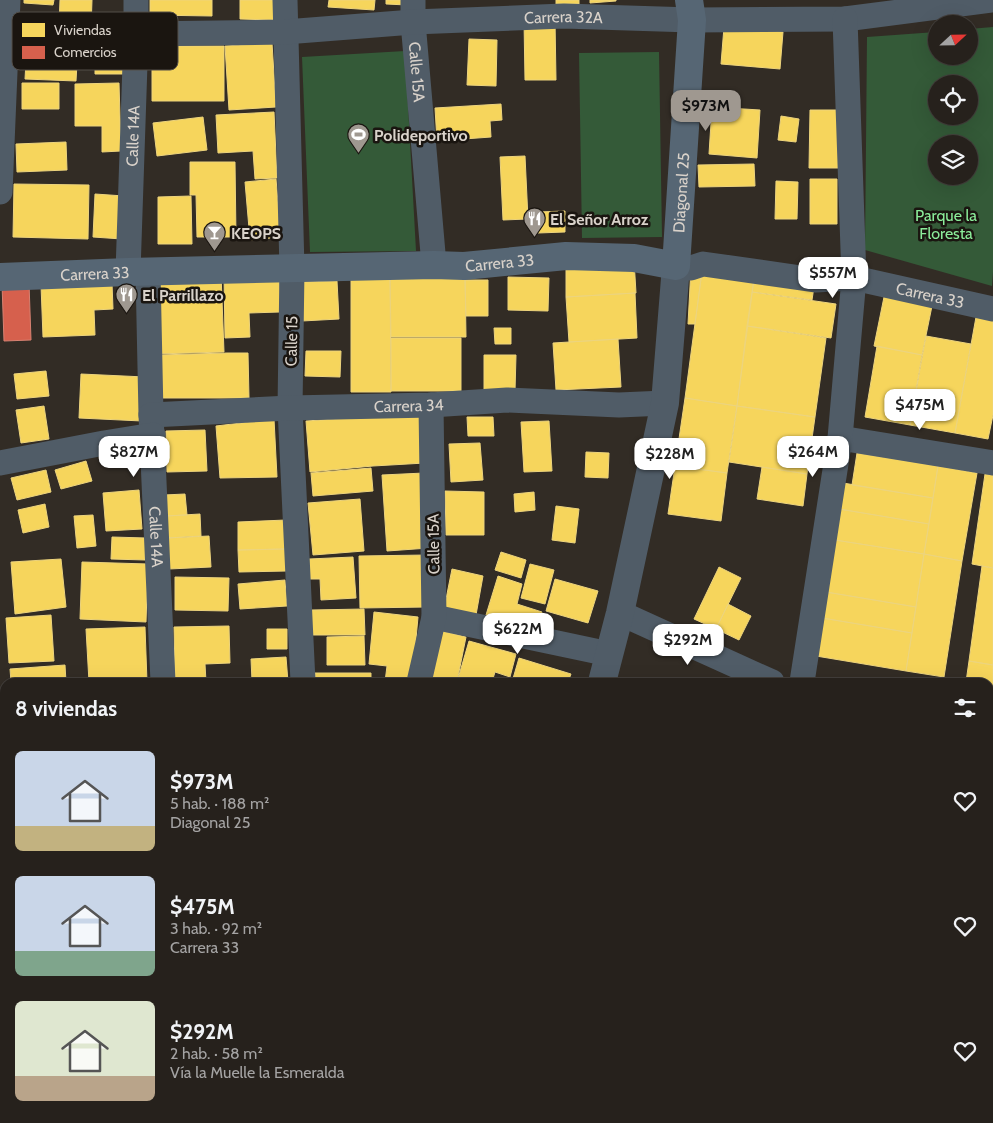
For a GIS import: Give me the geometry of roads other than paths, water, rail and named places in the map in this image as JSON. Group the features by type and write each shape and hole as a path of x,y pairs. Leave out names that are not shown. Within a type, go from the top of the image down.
{"main road":[{"name":"Diagonal 25","path":"676,266 691,10"},
{"name":"Carrera 33","path":"0,277 138,272 434,265 464,266 566,256 634,258 676,266"}],"street":[{"path":"0,192 8,0"},
{"name":"Calle 15","path":"285,0 292,269 290,408 303,678"},
{"name":"Carrera 32A","path":"178,33 285,32 413,11 564,16 691,10 845,19 990,0"},
{"name":"Calle 15A","path":"413,11 434,265"},
{"path":"803,678 840,438 854,278 845,19"},
{"name":"Calle 14A","path":"136,70 138,272 152,425 163,678"},
{"name":"Carrera 33","path":"676,266 691,268 703,264 815,280 854,278 993,309"},
{"path":"603,678 620,613 665,403 676,266"},
{"name":"Carrera 34","path":"0,463 104,443 152,425 290,408 431,405 507,400 619,405 665,403"},
{"name":"Calle 15A","path":"420,678 434,617 431,405"},
{"path":"840,438 993,463"},
{"path":"620,613 763,678"},
{"path":"434,617 609,654"},
{"path":"0,750 0,756"}],"place":[{"name":"Polideportivo","path":"358,154"},
{"name":"El Señor Arroz","path":"534,238"},
{"name":"KEOPS","path":"215,252"},
{"name":"El Parrillazo","path":"126,314"}],"park label":[{"name":"Parque la Floresta","path":"946,224"}]}
